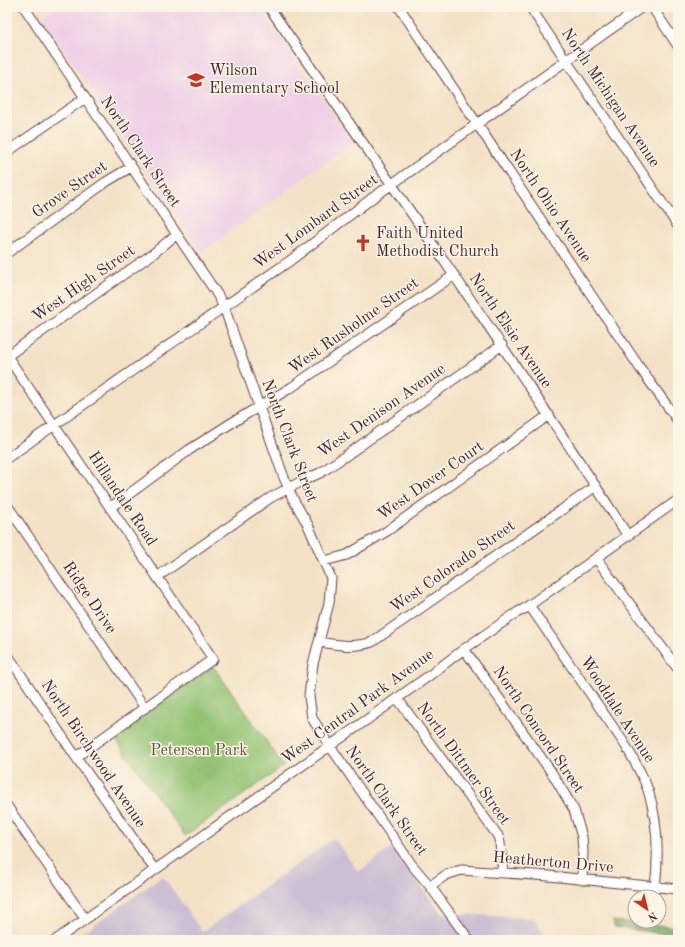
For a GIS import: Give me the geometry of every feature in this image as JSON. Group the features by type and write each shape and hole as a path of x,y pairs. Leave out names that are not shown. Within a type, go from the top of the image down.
{"street":[{"name":"North Clark Street","path":"24,7 130,167 177,234 224,307 258,407 288,488 308,525 331,578 329,603 313,664 309,696 312,718 412,864 469,940"},
{"name":"North Elsie Avenue","path":"269,7 502,345 628,536"},
{"name":"North Ohio Avenue","path":"399,7 640,368 678,421"},
{"name":"North Michigan Avenue","path":"530,7 678,226"},
{"name":"West Lombard Street","path":"7,458 291,260 392,185 642,7"},
{"path":"652,7 678,46"},
{"path":"7,152 85,98"},
{"name":"Grove Street","path":"7,253 106,182 130,167"},
{"name":"West High Street","path":"7,356 154,253 177,234"},
{"name":"West Rusholme Street","path":"110,508 189,450 292,387 342,354 454,275"},
{"name":"West Denison Avenue","path":"157,578 270,498 320,473 344,457 502,345"},
{"name":"Hillandale Road","path":"7,356 213,659 145,708"},
{"name":"West Dover Court","path":"324,561 347,555 387,530 549,415"},
{"name":"West Colorado Street","path":"319,642 349,646 363,645 372,642 596,486"},
{"name":"West Central Park Avenue","path":"56,940 464,649 678,500"},
{"name":"Ridge Drive","path":"7,505 145,708"},
{"path":"596,558 678,669"},
{"name":"Wooddale Avenue","path":"529,605 624,743 638,766 648,790 656,821 658,864 655,888"},
{"name":"North Concord Street","path":"464,649 552,773 571,805 579,824 582,838 582,880"},
{"name":"North Birchwood Avenue","path":"7,654 154,870"},
{"name":"North Dittmer Street","path":"397,698 498,836 503,873"},
{"path":"76,757 145,708"},
{"path":"7,806 85,919"},
{"name":"Heatherton Drive","path":"430,886 446,876 461,870 678,889"}],"shaded area":[{"name":"Wilson Elementary School","path":"55,7 258,7 353,142 202,252 41,17"},
{"path":"334,838 358,872 392,848 441,913 534,918 548,940 73,940 163,876 202,932"}],"green space":[{"name":"Petersen Park","path":"213,666 284,766 185,836 114,737"},
{"path":"613,921 627,922 627,929 614,927"},
{"path":"667,926 678,927 678,936 628,929 667,929"}],"place":[{"name":"Wilson Elementary School","path":"196,80"},
{"name":"Faith United Methodist Church","path":"363,243"}]}
